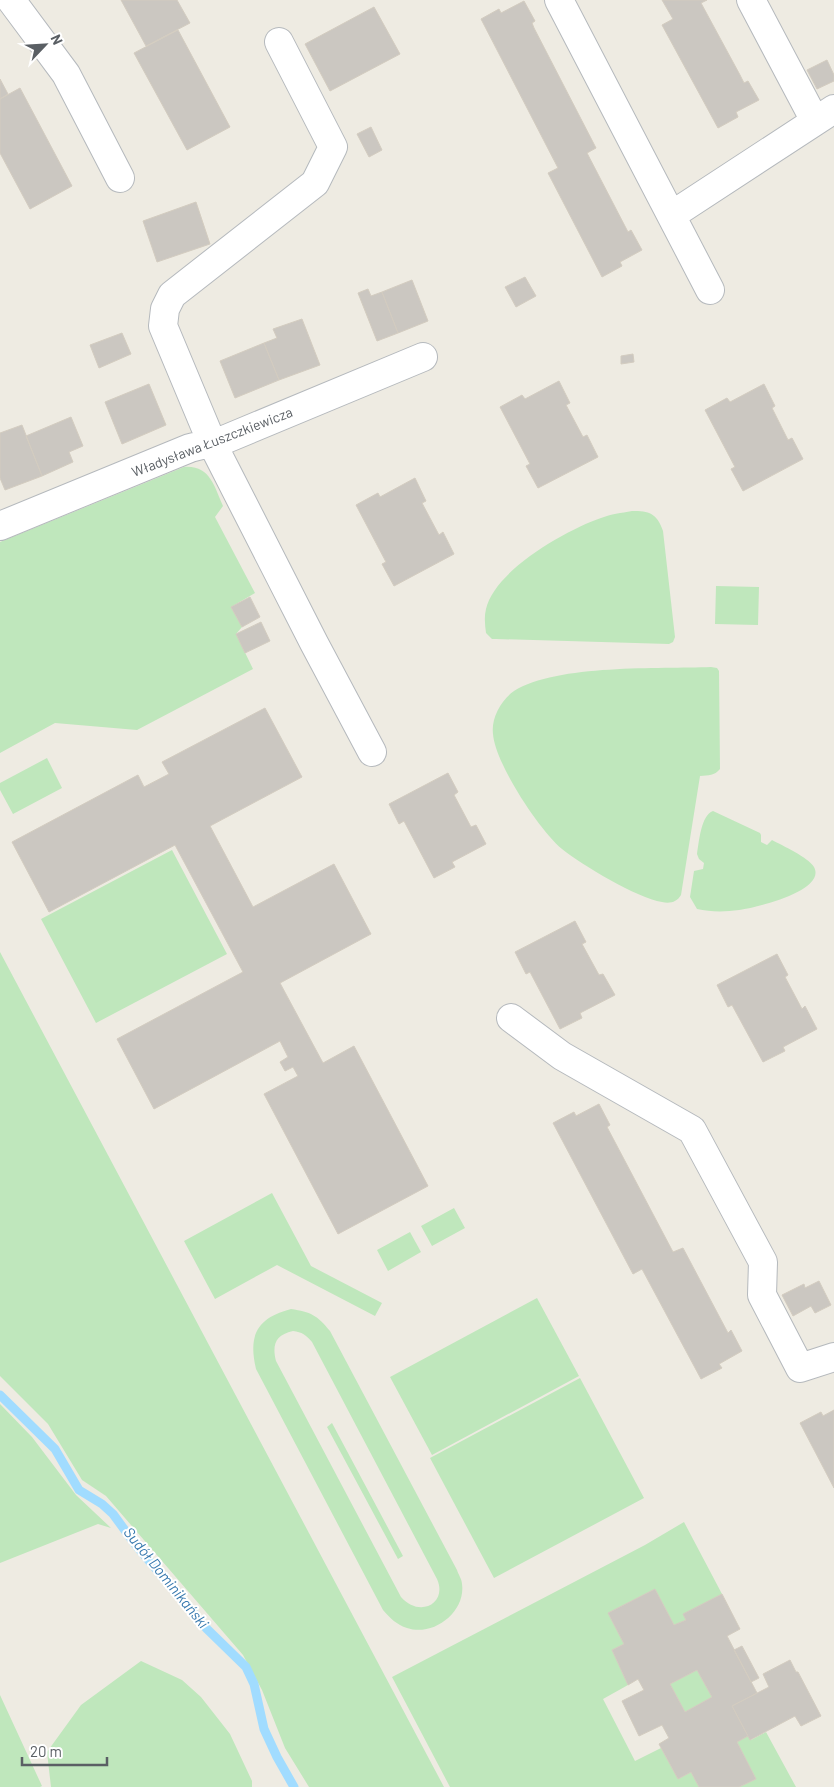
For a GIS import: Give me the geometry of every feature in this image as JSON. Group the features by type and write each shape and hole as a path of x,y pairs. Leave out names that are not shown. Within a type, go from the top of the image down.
{"street":[{"path":"10,0 66,74 120,178"},
{"path":"559,0 710,290"},
{"path":"672,215 825,115 751,0"},
{"path":"279,42 333,147 315,183 172,295 162,326 212,443 372,752"},
{"name":"Władysława Łuszczkiewicza","path":"0,526 190,448 226,439 423,358"},
{"path":"511,1018 562,1056 692,1130 763,1262 762,1295 800,1368 834,1357"}],"green space":[{"path":"184,467 200,469 214,484 223,506 215,517 255,593 231,607 242,627 236,634 253,669 137,730 55,723 0,753 0,542"},
{"path":"632,511 652,514 658,520 663,531 675,637 673,642 669,644 492,639 486,633 485,612 492,594 517,566 552,542 586,524 605,517"},
{"path":"716,586 759,587 758,625 715,624"},
{"path":"638,668 717,668 719,671 720,769 713,774 700,776 681,895 673,902 662,902 639,894 610,880 571,856 553,840 531,812 501,762 493,734 495,716 501,704 514,691 533,682 556,676"},
{"path":"47,758 62,788 13,814 0,790 0,783"},
{"path":"713,811 760,833 761,842 767,845 772,840 806,859 814,867 815,876 810,884 787,897 747,909 707,911 697,909 690,897 694,871 703,869 704,863 697,854 700,836 703,823"},
{"path":"172,850 227,954 96,1023 41,919"},
{"path":"0,952 444,1787 309,1787 285,1748 262,1690 243,1655 106,1496 82,1480 48,1424 0,1376"},
{"path":"272,1193 311,1266 382,1303 375,1316 277,1265 215,1299 184,1241"},
{"path":"454,1208 465,1228 432,1246 421,1226"},
{"path":"410,1232 421,1252 388,1271 377,1250"},
{"path":"537,1298 579,1376 432,1455 390,1377"},
{"path":"291,1309 304,1311 321,1321 330,1331 457,1570 462,1584 459,1604 446,1620 437,1625 417,1630 407,1628 394,1621 383,1610 256,1369 253,1347 255,1337 263,1323 279,1313","holes":["296,1331 304,1334 312,1342 437,1579 439,1595 430,1605 416,1607 401,1597 276,1361 274,1350 276,1342 282,1335"]},
{"path":"580,1378 644,1498 494,1578 430,1458"},
{"path":"0,1404 32,1437 76,1495 111,1528 98,1524 0,1563"},
{"path":"332,1423 403,1556 398,1559 327,1427"},
{"path":"684,1522 722,1594 684,1614 686,1620 674,1625 655,1589 608,1613 624,1644 612,1650 628,1685 603,1699 635,1761 661,1748 678,1779 691,1772 699,1787 450,1787 392,1677 645,1545"},
{"path":"141,1661 182,1680 201,1697 230,1734 252,1781 252,1787 51,1787 47,1752 81,1705"},
{"path":"697,1670 712,1697 685,1712 670,1684"},
{"path":"0,1695 42,1786 40,1787 0,1787"},
{"path":"766,1732 796,1787 739,1787 756,1779 737,1742 748,1736 751,1740"}],"building":[{"path":"121,0 177,0 190,23 146,46"},
{"path":"662,0 707,0 701,3 744,83 748,81 759,100 736,112 738,117 718,128 662,25 673,19"},
{"path":"524,1 535,21 532,23 534,28 596,148 587,153 628,232 631,230 642,250 620,262 622,266 602,277 548,173 558,168 481,19 499,9 501,13"},
{"path":"374,7 400,54 330,91 305,44"},
{"path":"178,30 230,127 187,150 134,53"},
{"path":"827,60 834,75 834,81 817,89 807,70"},
{"path":"0,79 8,94 0,99"},
{"path":"20,88 72,186 30,209 0,153 0,99"},
{"path":"371,127 382,150 369,157 357,134"},
{"path":"196,202 210,244 157,262 143,221"},
{"path":"525,277 536,296 516,307 505,287"},
{"path":"412,280 428,321 398,333 382,292"},
{"path":"368,289 371,296 382,292 398,333 377,341 358,293"},
{"path":"302,319 320,365 279,380 264,343 277,338 273,329"},
{"path":"122,333 131,354 99,368 90,345"},
{"path":"264,343 279,380 235,398 220,361"},
{"path":"633,354 634,362 621,364 621,356"},
{"path":"559,381 570,403 566,405 583,437 587,435 598,457 538,488 526,466 530,464 500,407 522,395 525,399"},
{"path":"149,384 166,425 122,444 105,402"},
{"path":"764,384 775,406 772,408 788,440 792,438 803,459 743,491 731,469 735,467 705,410 727,398 730,402"},
{"path":"71,417 83,446 69,452 73,462 42,476 26,436"},
{"path":"22,425 42,476 5,490 0,478 0,433"},
{"path":"415,478 426,501 422,503 439,535 443,532 454,554 394,586 382,564 386,562 356,505 378,493 380,497"},
{"path":"250,597 260,617 242,627 231,607"},
{"path":"261,622 270,641 245,653 236,634"},
{"path":"265,708 302,777 210,826 253,907 334,864 371,934 280,983 323,1063 354,1046 428,1186 338,1234 264,1094 298,1076 293,1067 285,1071 280,1062 288,1057 280,1041 154,1109 117,1039 243,972 175,845 49,912 12,842 138,775 144,787 169,774 162,762"},
{"path":"448,773 458,792 454,795 471,827 476,825 486,844 452,862 455,867 434,878 404,821 399,824 389,804"},
{"path":"575,921 586,942 582,944 599,975 603,974 615,995 580,1013 582,1018 560,1029 530,972 526,974 515,952"},
{"path":"777,954 788,975 785,977 802,1009 805,1006 817,1029 783,1047 785,1051 763,1062 732,1005 728,1007 717,985"},
{"path":"599,1104 610,1125 607,1127 673,1252 683,1248 728,1333 731,1330 742,1351 719,1364 722,1368 701,1379 642,1269 633,1274 553,1123 574,1112 576,1116"},
{"path":"819,1281 831,1305 815,1313 811,1306 793,1316 782,1295 804,1284 805,1288"},
{"path":"834,1410 834,1488 800,1423 821,1412 823,1416"},
{"path":"655,1589 674,1625 686,1620 683,1614 722,1594 740,1629 727,1636 757,1693 732,1706 748,1736 737,1742 756,1779 739,1787 699,1787 691,1772 678,1779 659,1744 669,1738 662,1725 639,1736 622,1701 644,1690 638,1679 628,1685 612,1650 624,1644 608,1613","holes":["697,1670 712,1697 685,1712 670,1684"]},
{"path":"742,1646 759,1678 751,1682 734,1650"},
{"path":"790,1660 821,1716 801,1726 795,1716 750,1740 732,1706 769,1687 763,1674"}],"waterway":[{"name":"Sudół Dominikański","path":"0,1395 55,1449 79,1490 102,1504 113,1514 135,1544 207,1629 246,1667 254,1684 264,1729 294,1787"}]}
